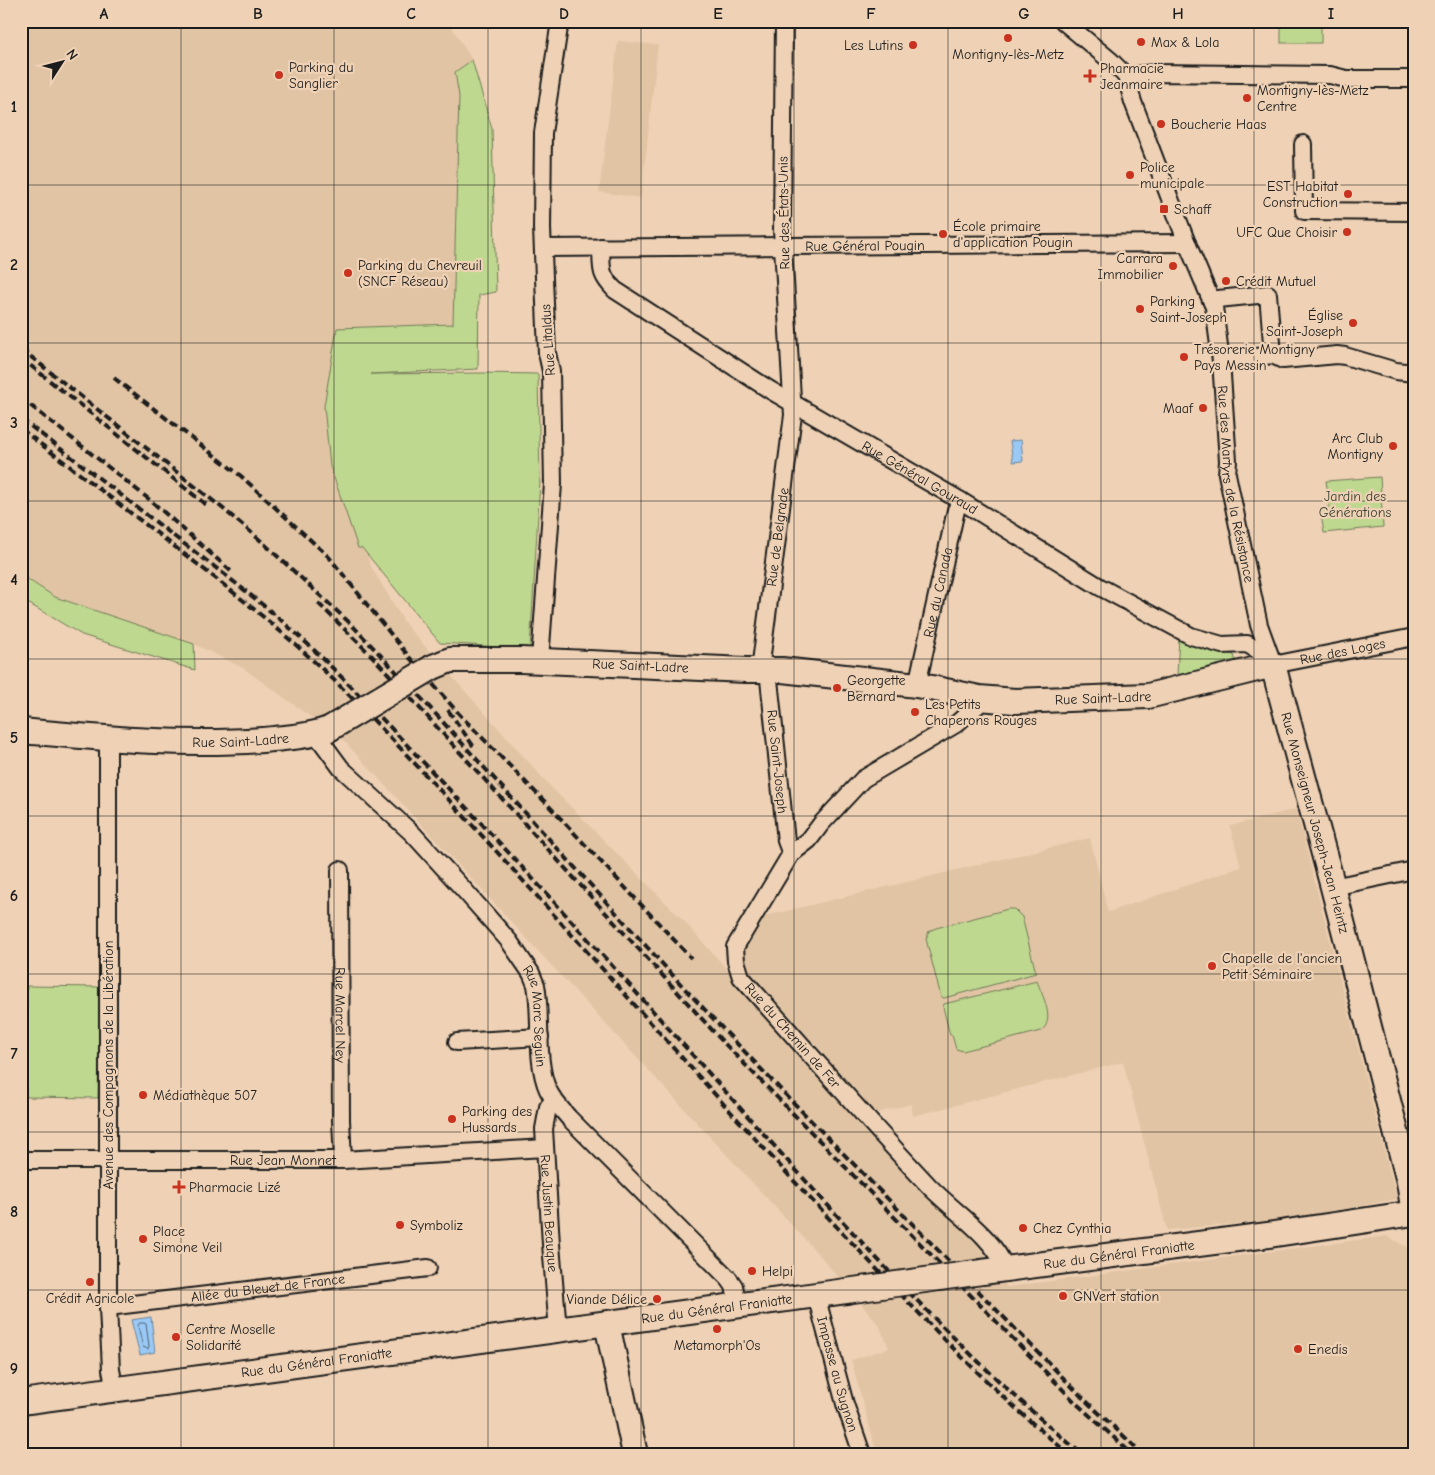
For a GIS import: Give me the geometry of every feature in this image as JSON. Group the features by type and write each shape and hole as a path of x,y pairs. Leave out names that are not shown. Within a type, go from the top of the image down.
{"street":[{"name":"Rue Litaldus","path":"540,660 553,484 550,371 547,354 543,248 543,133 560,21"},
{"name":"Rue des États-Unis","path":"784,21 783,245 793,404"},
{"path":"1063,21 1126,76 1155,73 1330,75 1346,79 1414,79"},
{"name":"Rue des Martyrs de la Résistance","path":"1126,76 1133,102 1187,243 1214,307 1221,361 1228,461 1227,474 1259,626 1273,666"},
{"path":"1304,144 1304,211 1414,212"},
{"name":"Rue Général Pougin","path":"543,248 1187,243"},
{"name":"Rue Général Gouraud","path":"601,247 602,271 606,280 615,290 770,390 961,501 1100,587 1191,636 1222,645 1247,644 1261,652 1273,666"},
{"path":"1212,302 1268,294 1273,355"},
{"path":"1221,361 1273,355 1284,360 1337,355 1396,371 1414,372"},
{"name":"Rue de Belgrade","path":"764,670 793,404"},
{"name":"Rue du Canada","path":"917,686 956,510 961,501"},
{"name":"Rue des Loges","path":"1273,666 1414,637"},
{"name":"Rue Saint-Ladre","path":"21,731 108,739 232,742 323,731 433,667 444,662 459,660 540,660 782,670 917,686 979,698 1015,701 1148,696 1273,666"},
{"name":"Rue Monseigneur Joseph-Jean Heintz","path":"1273,666 1410,1182 1414,1213"},
{"name":"Rue Saint-Joseph","path":"764,670 786,841 791,854"},
{"name":"Rue du Chemin de Fer","path":"979,698 978,705 956,724 863,778 809,840 791,854 736,947 736,961 741,977 930,1187 966,1219 999,1254 1006,1269"},
{"name":"Rue Marc Seguin","path":"323,731 330,754 341,768 413,834 509,941 531,973 536,985 543,1075 554,1100 569,1118 729,1279 734,1286 738,1306"},
{"name":"Avenue des Compagnons de la Libération","path":"108,739 108,1307 111,1370 115,1390"},
{"name":"Rue Marcel Ney","path":"340,870 341,1120 343,1160"},
{"path":"1333,887 1414,870"},
{"path":"457,1042 540,1037"},
{"name":"Rue Justin Beauque","path":"554,1100 548,1107 544,1129 558,1331"},
{"name":"Rue Jean Monnet","path":"21,1160 343,1160 545,1148"},
{"name":"Rue du Général Franiatte","path":"21,1402 1260,1236 1414,1213"},
{"name":"Allée du Bleuet de France","path":"108,1307 428,1268"},
{"name":"Impasse au Sugnon","path":"816,1295 862,1454"},
{"path":"607,1324 635,1454"}],"shaded area":[{"path":"21,21 448,21 472,60 455,72 459,96 453,324 337,328 330,466 372,568 406,625 550,786 683,920 914,1179 980,1248 1007,1287 1386,1236 1407,1247 1414,1280 1414,1454 877,1454 851,1360 889,1348 879,1325 822,1258 344,741 243,668 194,644 55,597 21,575"},
{"path":"618,41 658,45 641,198 599,192"},
{"path":"1296,809 1397,1199 1290,1219 1167,1230 1123,1062 913,1116 911,1104 869,1115 744,976 740,947 757,918 1090,838 1108,912 1241,867 1230,826"}],"green space":[{"path":"1281,21 1321,21 1321,43 1281,43"},
{"path":"472,60 492,129 496,292 479,295 478,369 371,374 538,374 540,481 530,649 440,643 362,548 358,548 330,466 324,406 337,328 453,324 459,96 455,72"},
{"name":"Jardin des Générations","path":"1380,477 1383,527 1324,533 1320,508 1330,507 1326,481"},
{"path":"21,575 55,597 194,644 195,670 82,635 21,599"},
{"path":"1179,636 1206,648 1234,655 1236,663 1177,676"},
{"path":"1008,909 1014,909 1022,917 1036,973 944,998 941,997 926,939 929,931"},
{"path":"1037,981 1048,1014 1045,1026 1041,1031 963,1051 956,1049 952,1035 950,1035 943,1007 944,1004"},
{"path":"27,986 100,987 98,1098 26,1097"}],"water":[{"path":"1021,440 1023,461 1013,462 1010,441"},
{"path":"151,1317 155,1352 140,1355 131,1320"}],"railway":[{"path":"21,349 221,507 260,540 351,624 422,699 687,991 782,1091 1086,1401 1143,1454"},
{"path":"21,358 209,507"},
{"path":"114,378 241,476 329,557 410,658 460,715 548,805 691,958"},
{"path":"21,398 150,500 233,573"},
{"path":"21,419 246,592 281,620 331,666 604,956 837,1216 915,1299 1038,1417 1082,1454"},
{"path":"21,429 236,595 331,677 476,829 776,1161 893,1286 1007,1401 1069,1454"},
{"path":"318,603 373,657 723,1042 1076,1403 1132,1454"},
{"path":"448,710 474,747"}],"place":[{"name":"Montigny-lès-Metz","path":"1008,38"},
{"name":"Max & Lola","path":"1141,42"},
{"name":"Les Lutins","path":"913,45"},
{"name":"Parking du Sanglier","path":"279,75"},
{"name":"Pharmacie Jeanmaire","path":"1090,76"},
{"name":"Montigny-lès-Metz Centre","path":"1247,98"},
{"name":"Boucherie Haas","path":"1161,124"},
{"name":"Police municipale","path":"1130,175"},
{"name":"EST Habitat Construction","path":"1348,194"},
{"name":"Schaff","path":"1164,209"},
{"name":"UFC Que Choisir","path":"1347,232"},
{"name":"École primaire d'application Pougin","path":"943,234"},
{"name":"Carrara Immobilier","path":"1173,266"},
{"name":"Parking du Chevreuil (SNCF Réseau)","path":"348,273"},
{"name":"Crédit Mutuel","path":"1226,281"},
{"name":"Parking Saint-Joseph","path":"1140,309"},
{"name":"Église Saint-Joseph","path":"1353,323"},
{"name":"Trésorerie Montigny Pays Messin","path":"1184,357"},
{"name":"Maaf","path":"1203,408"},
{"name":"Arc Club Montigny","path":"1393,446"},
{"name":"Georgette Bernard","path":"837,688"},
{"name":"Les Petits Chaperons Rouges","path":"915,712"},
{"name":"Chapelle de l'ancien Petit Séminaire","path":"1212,966"},
{"name":"Médiathèque 507","path":"143,1095"},
{"name":"Parking des Hussards","path":"452,1119"},
{"name":"Pharmacie Lizé","path":"179,1187"},
{"name":"Symboliz","path":"400,1225"},
{"name":"Chez Cynthia","path":"1023,1228"},
{"name":"Place Simone Veil","path":"143,1239"},
{"name":"Helpi","path":"752,1271"},
{"name":"Crédit Agricole","path":"90,1282"},
{"name":"GNVert station","path":"1063,1296"},
{"name":"Viande Délice","path":"657,1299"},
{"name":"Metamorph'Os","path":"717,1329"},
{"name":"Centre Moselle Solidarité","path":"176,1337"},
{"name":"Enedis","path":"1298,1349"}]}
